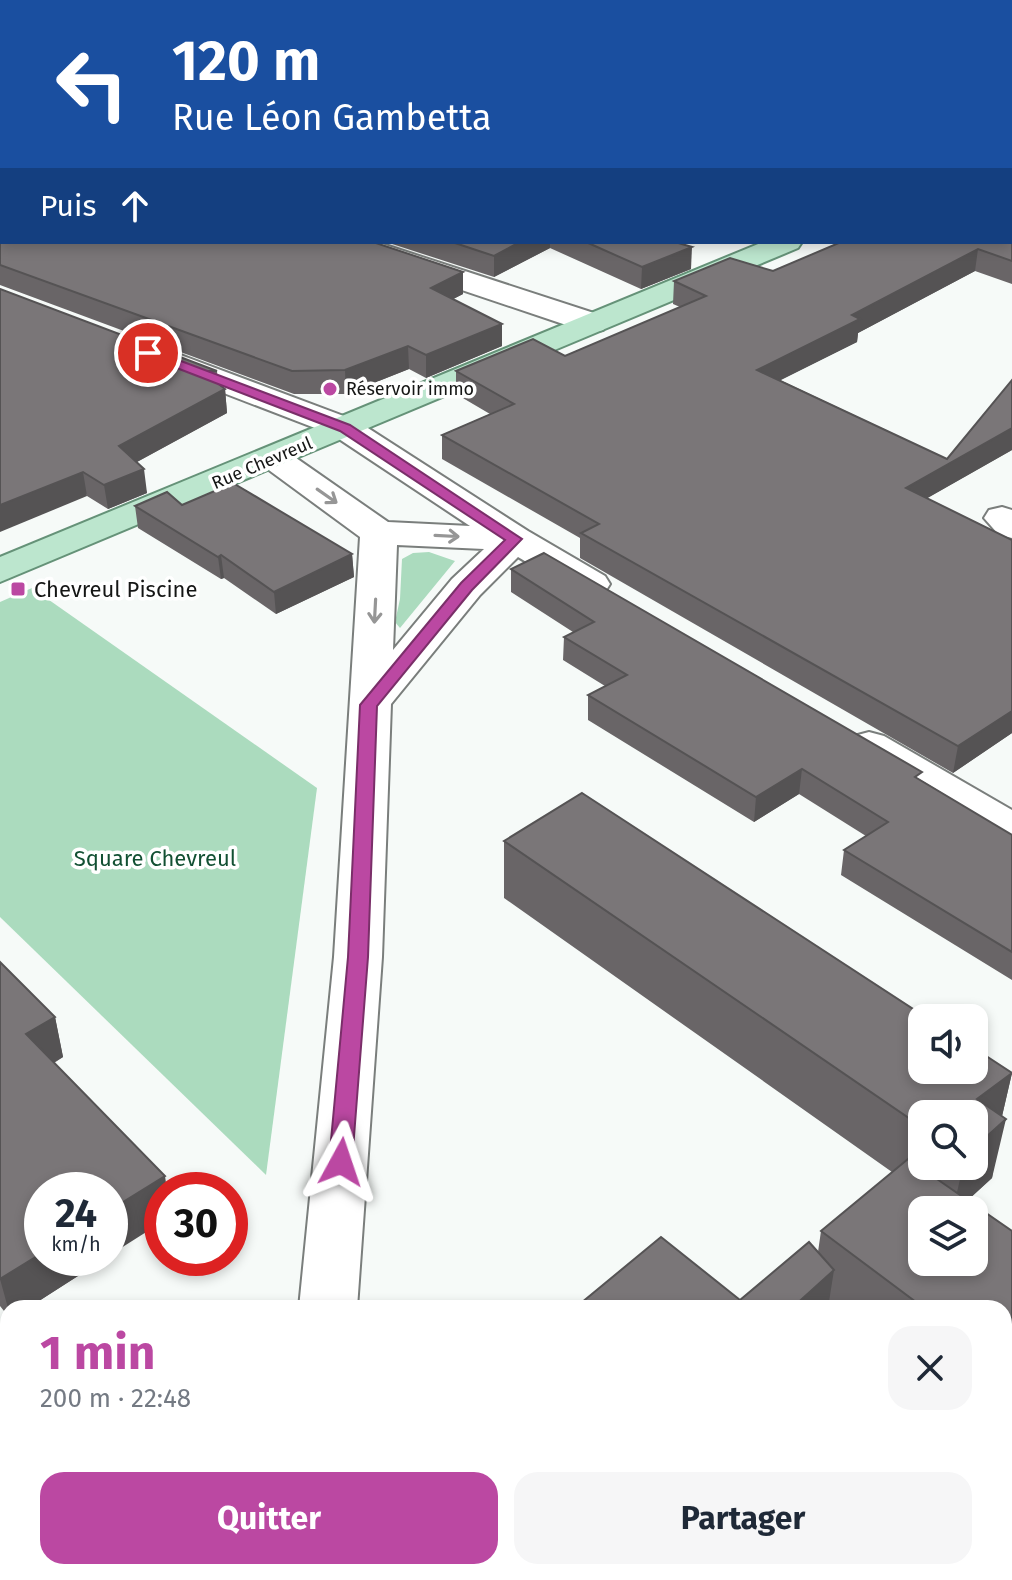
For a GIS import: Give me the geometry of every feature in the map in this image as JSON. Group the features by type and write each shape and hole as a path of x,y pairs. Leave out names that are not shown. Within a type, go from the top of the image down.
{"main road":[{"name":"Rue Chevreul","path":"0,571 783,244"}],"street":[{"path":"353,244 592,323"},
{"path":"133,347 345,428 515,539 625,604"},
{"path":"274,458 379,533 515,539"},
{"path":"329,1300 358,957 379,533"},
{"path":"369,705 466,587 515,539"},
{"path":"832,724 1012,829"}],"green space":[{"path":"429,552 455,561 400,628 395,622 400,599 402,559 413,553"},
{"name":"Square Chevreul","path":"32,588 317,788 266,1175 0,917 0,602"}],"building":[{"path":"0,244 379,244 463,272 431,288 502,324 426,355 408,346 345,370 292,371 0,265"},
{"path":"458,244 516,244 494,256"},
{"path":"590,244 682,244 692,247 642,267"},
{"path":"836,244 1012,244 1012,261 978,249 852,315 860,319 757,370 947,459 1012,380 1012,428 906,488 1012,540 1012,711 958,746 581,533 599,524 442,435 514,404 456,371 533,339 565,356 706,296 674,281 730,258 773,271"},
{"path":"0,289 217,371 202,371 225,389 119,446 144,469 104,485 83,472 0,505"},
{"path":"233,483 352,554 274,592 221,555 218,557 135,506 167,492 182,505"},
{"path":"544,553 922,772 915,777 1012,835 1012,952 844,850 888,822 802,769 756,797 588,695 627,675 564,637 594,622 511,569"},
{"path":"582,793 908,1006 908,1084 988,1084 988,1057 1012,1073 978,1100 908,1100 908,1117 504,841"},
{"path":"0,962 55,1017 26,1034 161,1172 144,1172 144,1189 128,1199 128,1172 24,1172 24,1264 0,1279"},
{"path":"988,1107 1006,1119 988,1135"},
{"path":"908,1159 908,1180 938,1180 961,1196 908,1196 908,1276 988,1276 988,1214 1012,1231 1012,1300 913,1300 821,1231"},
{"path":"661,1237 740,1300 585,1300"},
{"path":"809,1242 834,1270 801,1300 740,1300"}],"place":[{"name":"Réservoir immo","path":"330,389"},
{"name":"Chevreul Piscine","path":"18,589"}],"route":[{"path":"148,353 345,428 515,539 466,587 369,705 358,957 341,1162"}]}
